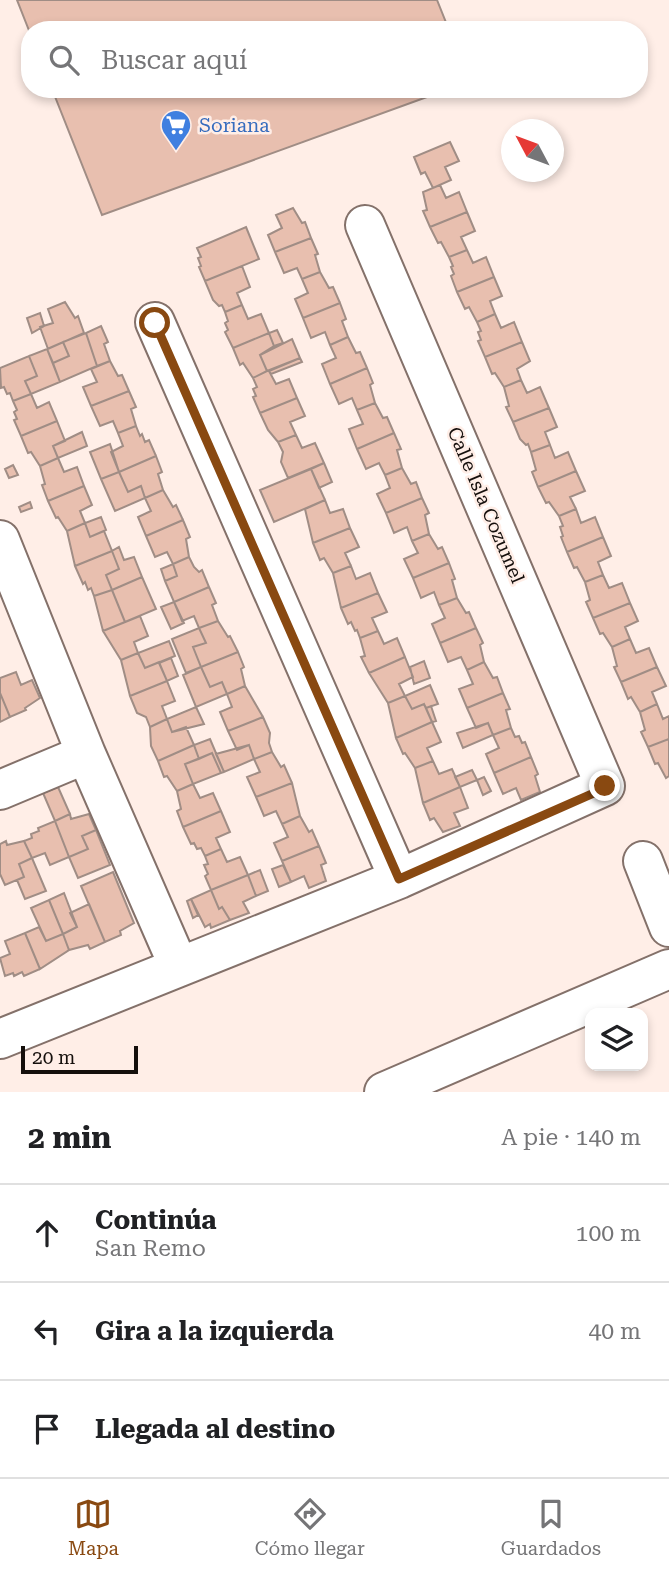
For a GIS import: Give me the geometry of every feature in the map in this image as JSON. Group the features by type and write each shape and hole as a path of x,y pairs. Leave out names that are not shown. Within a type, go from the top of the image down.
{"street":[{"name":"Calle Isla Cozumel","path":"365,225 605,786 399,879"},
{"path":"0,1039 399,879 155,323"},
{"path":"0,540 86,754 179,967"},
{"path":"0,790 86,754"},
{"path":"643,861 669,927"},
{"path":"384,1092 669,969"}],"building":[{"path":"17,0 437,0 445,21 25,21"},
{"name":"Soriana","path":"56,98 424,98 102,215"},
{"path":"450,142 459,161 445,167 451,180 433,188 425,172 421,174 414,157"},
{"path":"440,185 446,198 459,192 467,212 430,227 423,211 427,210 423,192"},
{"path":"293,208 302,223 305,222 311,238 275,252 268,235 282,228 276,215"},
{"path":"467,212 475,231 461,237 467,250 449,257 430,227"},
{"path":"246,227 259,259 205,281 199,267 198,258 201,257 197,248"},
{"path":"311,238 318,254 315,255 320,272 302,279 297,268 284,273 275,252"},
{"path":"467,250 473,263 486,257 494,277 457,292 451,276 454,274 449,257"},
{"path":"242,266 250,287 237,293 242,305 225,312 222,305 219,306 213,300 205,281"},
{"path":"320,272 329,288 333,287 340,303 303,318 295,299 308,293 302,279"},
{"path":"494,277 502,296 490,301 495,314 477,322 469,307 465,309 457,292"},
{"path":"65,302 75,318 78,316 84,333 48,349 40,327 53,323 48,309"},
{"path":"340,303 346,319 342,321 348,337 330,345 325,332 311,338 303,318"},
{"path":"242,305 248,319 261,314 269,333 233,348 225,332 228,330 225,323 228,321 225,312"},
{"path":"40,313 44,326 32,333 27,318"},
{"path":"495,314 501,328 514,322 522,342 485,357 478,341 481,340 478,332 481,331 477,322"},
{"path":"101,326 108,342 104,344 110,361 97,366 86,333"},
{"path":"277,330 283,343 274,346 269,333"},
{"path":"86,333 97,366 60,382 53,363 69,356 63,342"},
{"path":"269,333 274,346 260,355 267,371 253,378 243,363 240,365 233,348"},
{"path":"348,337 356,353 360,352 367,368 330,384 322,364 336,358 330,345"},
{"path":"292,339 300,358 267,371 260,355"},
{"path":"63,342 69,356 53,363 47,349"},
{"path":"522,342 530,361 517,369 521,380 504,387 495,373 492,374 485,357"},
{"path":"47,349 60,382 31,394 25,381 37,376 29,356"},
{"path":"29,356 37,376 25,381 31,394 13,401 10,393 7,394 4,387 1,388 0,368"},
{"path":"300,358 302,362 271,374 269,371"},
{"path":"110,361 118,376 122,375 129,391 91,406 83,387 97,382 91,369"},
{"path":"367,368 373,383 370,385 375,403 357,410 352,398 339,404 330,384"},
{"path":"267,371 276,384 289,379 297,398 260,413 253,397 256,396 253,389 257,387 253,378"},
{"path":"521,380 527,393 540,387 549,408 513,422 506,407 509,406 504,387"},
{"path":"129,391 136,407 131,409 136,426 118,433 113,421 100,426 91,406"},
{"path":"31,394 37,408 49,402 57,421 21,436 14,420 17,419 14,412 17,410 13,401"},
{"path":"297,398 305,416 290,422 296,435 278,442 268,430 260,413"},
{"path":"375,403 383,418 387,417 394,433 357,449 349,429 363,424 357,410"},
{"path":"549,408 557,427 545,432 550,445 531,452 528,444 520,439 513,422"},
{"path":"57,421 65,441 53,446 58,458 40,466 31,452 28,453 21,436"},
{"path":"136,426 145,442 149,440 156,456 119,472 111,452 123,446 118,433"},
{"path":"82,432 87,446 58,458 53,446"},
{"path":"394,433 401,449 397,450 402,468 385,475 379,463 366,469 357,449"},
{"path":"296,435 302,448 315,443 324,463 288,478 281,462 283,452 278,442"},
{"path":"110,444 119,472 101,479 90,452"},
{"path":"550,445 555,458 568,452 576,471 538,487 532,472 536,470 531,452"},
{"path":"156,456 162,472 158,474 163,490 145,498 141,486 128,492 119,472"},
{"path":"58,458 64,472 77,467 84,486 48,501 42,485 45,484 40,466"},
{"path":"324,463 332,482 319,488 311,469"},
{"path":"13,465 18,475 9,478 5,469"},
{"path":"402,468 411,484 416,482 422,498 386,513 377,494 390,488 385,475"},
{"path":"311,469 325,500 274,522 260,490"},
{"path":"576,471 585,491 570,497 576,509 559,516 549,502 546,503 538,487"},
{"path":"119,472 128,492 141,486 145,498 115,511 101,479"},
{"path":"84,486 92,505 80,511 85,523 67,531 58,517 56,518 48,501"},
{"path":"163,490 173,507 176,505 183,520 146,536 138,517 151,511 145,498"},
{"path":"422,498 429,513 425,515 429,534 412,541 407,527 394,533 386,513"},
{"path":"325,500 330,513 343,509 350,528 313,543 305,509"},
{"path":"30,502 32,508 21,512 19,507"},
{"path":"576,509 581,523 595,517 603,537 567,552 561,537 560,527 563,526 559,516"},
{"path":"101,517 106,530 90,537 85,523"},
{"path":"183,520 190,537 186,539 189,557 173,564 167,552 155,557 146,536"},
{"path":"85,523 90,537 104,531 112,551 75,566 67,531"},
{"path":"350,528 359,547 345,553 351,566 333,573 324,558 320,560 313,543"},
{"path":"429,534 438,549 442,547 449,563 413,578 404,559 418,553 412,541"},
{"path":"603,537 611,556 598,562 603,575 585,582 577,567 574,568 567,552"},
{"path":"119,547 124,560 134,557 142,577 112,590 106,575 119,569 112,551"},
{"path":"112,551 119,569 106,575 112,590 94,596 91,588 88,590 85,582 83,584 75,566"},
{"path":"189,557 199,572 202,570 209,587 174,602 165,581 177,576 173,564"},
{"path":"449,563 455,579 452,580 457,598 439,605 434,592 421,598 413,578"},
{"path":"173,564 177,576 165,581 161,569"},
{"path":"351,566 356,579 370,573 378,593 341,608 333,573"},
{"path":"603,575 609,588 622,583 630,603 593,618 586,602 590,600 585,582"},
{"path":"142,577 156,609 125,622 112,590"},
{"path":"209,587 216,603 212,605 218,621 199,628 194,616 182,621 174,602"},
{"path":"112,590 125,622 103,631 94,596"},
{"path":"378,593 387,612 372,618 378,631 360,638 351,622 348,624 341,608"},
{"path":"457,598 466,613 469,612 476,628 440,643 432,624 445,618 439,605"},
{"path":"174,602 184,623 171,629 161,607"},
{"path":"630,603 638,621 625,627 630,639 612,647 603,633 600,634 593,618"},
{"path":"140,616 148,636 134,642 138,653 121,660 103,631"},
{"path":"218,621 238,652 201,667 193,647 206,643 199,628"},
{"path":"199,628 206,643 193,647 201,667 186,673 172,639"},
{"path":"476,628 483,643 480,645 484,662 467,670 461,657 448,662 440,643"},
{"path":"378,631 384,644 397,638 405,657 369,673 361,657 365,656 360,638"},
{"path":"630,639 636,653 649,648 657,667 621,682 614,667 617,666 612,647"},
{"path":"169,641 175,656 145,668 138,653"},
{"path":"238,652 244,667 241,669 245,686 227,694 222,682 210,687 201,667"},
{"path":"138,653 145,668 159,662 167,681 130,696 121,660"},
{"path":"405,657 413,677 399,684 405,696 388,703 369,673"},
{"path":"171,658 178,676 167,681 159,663"},
{"path":"424,661 430,678 414,684 410,667"},
{"path":"484,662 493,678 497,677 503,693 467,708 459,689 473,684 467,670"},
{"path":"201,667 210,687 222,682 227,694 196,707 183,675"},
{"path":"657,667 666,686 652,692 657,704 640,712 631,697 628,699 621,682"},
{"path":"16,672 21,685 32,680 40,698 25,708 26,710 10,717 0,693 0,678"},
{"path":"167,681 175,701 162,706 167,719 150,727 146,717 137,713 130,696"},
{"path":"430,685 438,704 426,708 424,704 412,709 405,696"},
{"path":"245,686 263,717 228,731 220,712 232,707 227,694"},
{"path":"0,693 10,717 0,722"},
{"path":"503,693 510,709 506,710 511,728 493,735 488,723 476,728 467,708"},
{"path":"405,696 412,709 424,704 432,722 396,738 388,703"},
{"path":"657,704 663,719 669,716 669,739 648,747 641,732 645,730 640,712"},
{"path":"431,706 436,721 432,722 426,708"},
{"path":"196,707 204,724 172,732 167,719"},
{"path":"263,717 270,733 272,752 254,759 249,745 237,750 228,731"},
{"path":"167,719 172,732 186,727 194,745 158,761 151,746 150,727"},
{"path":"432,722 441,742 427,748 433,761 415,768 405,753 403,754 396,738"},
{"path":"488,723 493,735 463,748 457,733"},
{"path":"511,728 515,737 519,736 522,743 525,742 531,757 494,773 486,754 499,748 493,735"},
{"path":"210,739 224,772 221,773 212,753 199,759 194,745"},
{"path":"669,739 669,776 666,778 658,763 655,764 648,747"},
{"path":"194,745 199,759 185,764 193,784 177,791 167,776 164,777 158,761"},
{"path":"249,745 254,759 224,772 216,754"},
{"path":"272,752 281,767 284,765 292,783 256,797 247,777 260,772 254,759"},
{"path":"212,753 221,773 193,784 185,764"},
{"path":"531,757 538,774 535,776 540,792 521,800 516,788 503,794 494,773"},
{"path":"433,761 439,774 452,769 460,787 423,803 415,768"},
{"path":"472,770 477,780 460,787 455,777"},
{"path":"484,777 491,791 483,795 477,780"},
{"path":"292,783 300,816 282,824 276,811 264,816 256,797"},
{"path":"193,784 200,798 213,793 221,811 183,827 177,811 181,809 177,791"},
{"path":"58,787 70,814 55,821 43,793"},
{"path":"460,787 468,808 454,813 460,826 443,832 434,818 430,820 423,803"},
{"path":"221,811 230,832 216,838 221,849 205,856 201,848 197,849 194,843 191,844 183,827"},
{"path":"70,814 71,819 89,814 96,830 82,836 88,849 69,857 55,821"},
{"path":"300,816 309,832 312,830 319,846 282,861 274,843 288,837 282,824"},
{"path":"55,821 69,857 50,865 45,853 32,858 24,841 32,838 31,834 39,831 38,828"},
{"path":"96,830 110,865 78,878 69,857 88,849 82,836"},
{"path":"6,841 7,845 24,841 32,858 19,864 24,877 5,885 0,874 0,844"},
{"path":"319,846 326,863 321,865 326,881 309,888 304,876 291,882 282,861"},
{"path":"221,849 227,862 240,857 248,875 211,890 205,876 208,874 204,865 208,864 205,856"},
{"path":"32,858 46,891 25,899 17,880 24,877 19,864"},
{"path":"283,865 291,882 279,887 272,869"},
{"path":"260,870 268,891 256,896 248,875"},
{"path":"113,872 134,923 120,931 121,935 105,942 81,886"},
{"path":"248,875 256,896 243,902 249,913 230,920 222,907 219,909 211,890"},
{"path":"211,890 219,909 222,907 230,920 211,928 210,924 205,927 191,899"},
{"path":"64,893 77,927 63,934 49,900"},
{"path":"191,899 198,915 193,918 187,901"},
{"path":"49,900 63,934 46,941 31,908"},
{"path":"89,904 105,942 90,949 88,945 69,950 63,934 77,927 70,913"},
{"path":"39,927 46,941 63,934 69,950 40,969 25,933"},
{"path":"25,933 40,969 24,976 22,972 5,976 0,958 10,954 5,941"}],"place":[{"name":"Soriana","path":"176,152"}],"route":[{"path":"155,323 399,879 605,786"}]}
